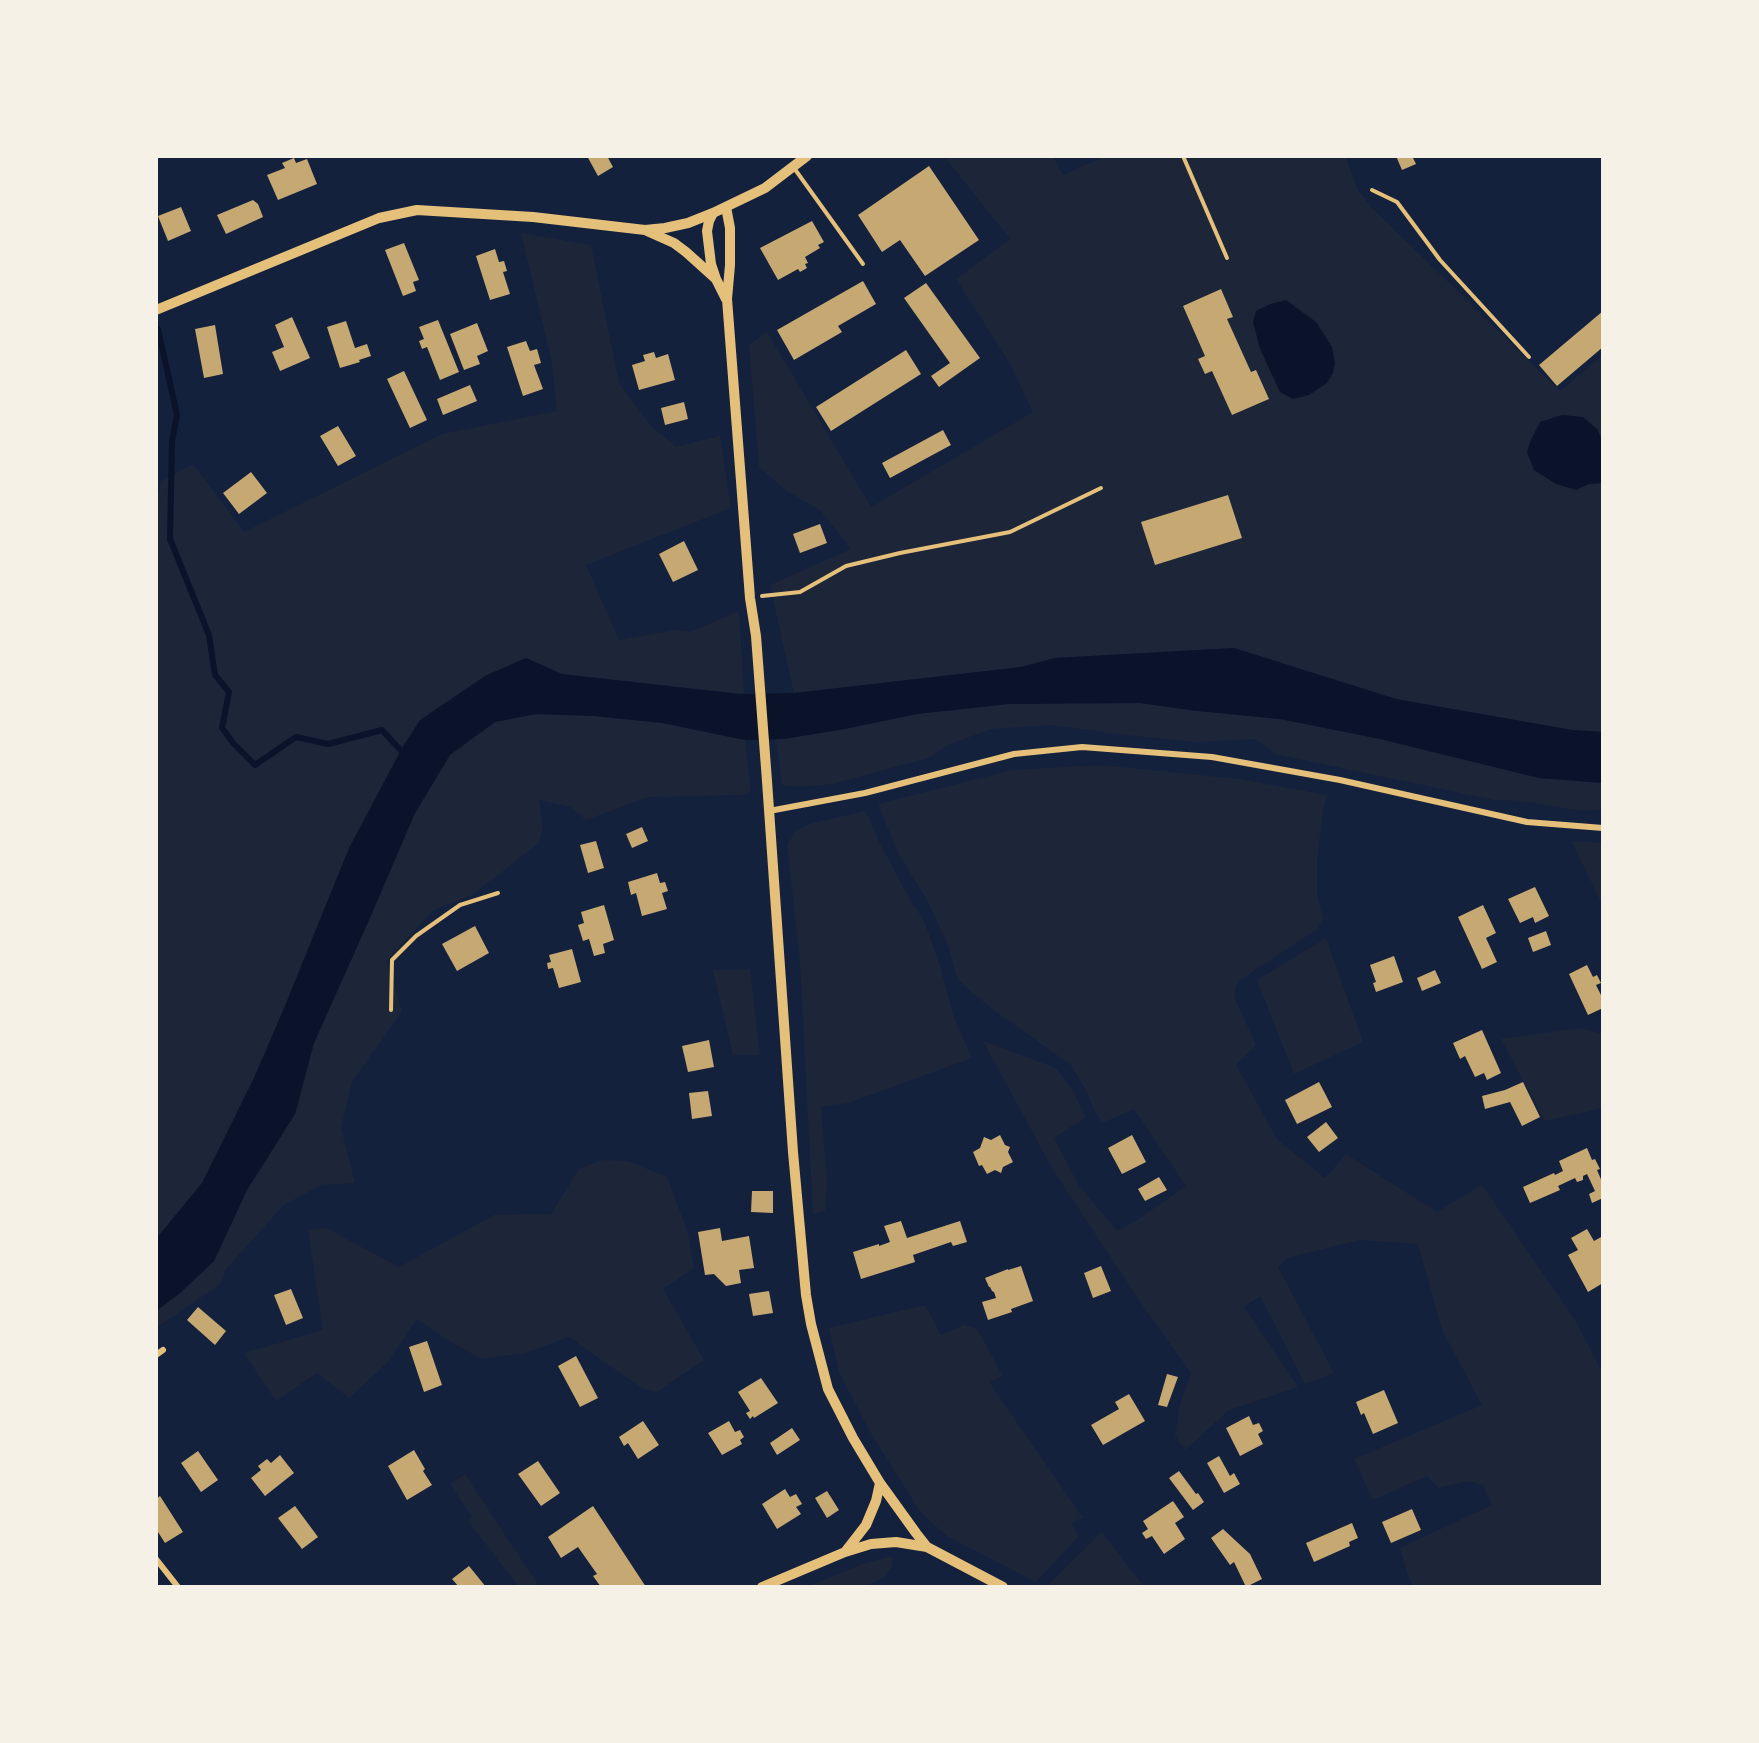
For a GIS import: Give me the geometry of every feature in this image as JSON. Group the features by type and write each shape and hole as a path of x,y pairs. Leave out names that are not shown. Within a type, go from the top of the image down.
{"street":[{"path":"156,310 371,221 417,210 532,217 645,230 688,223 765,188 807,156"},
{"path":"726,207 730,228 727,299 750,597 756,636 793,1152 806,1295 828,1389 880,1483 927,1547"},
{"path":"713,213 707,231 711,264 727,299"},
{"path":"645,230 674,243 716,279"},
{"path":"769,811 865,793 1014,754 1082,747 1212,757 1340,780 1527,822 1603,828"},
{"path":"156,1355 163,1350"},
{"path":"845,1552 866,1525 876,1501 880,1483"},
{"path":"762,1587 845,1552 871,1545 896,1542 927,1547 1003,1587"},
{"path":"156,1559 178,1587"}],"lane":[{"path":"793,167 863,264"}],"path":[{"path":"1183,156 1227,258"},
{"path":"1372,190 1397,202 1440,260 1529,357"},
{"path":"750,597 800,592 846,566 1010,532 1101,488"},
{"path":"391,1010 392,960 416,936 460,905 498,894"}],"shaded area":[{"path":"944,156 1053,156 1063,175 1106,156 1345,156 1357,188 1371,207 1560,391 1603,355 1603,732 1572,730 1396,699 1234,648 1055,658 1021,667 794,693 770,585 851,549 820,510 787,491 759,467 749,345 767,332 871,507 1033,412 1009,362 956,279 1010,239"},
{"path":"521,233 591,245 619,383 651,426 676,447 720,436 731,508 586,565 619,640 675,630 690,632 739,611 744,694 562,674 526,658 485,676 282,1013 254,1078 202,1183 156,1239 156,498 162,481 193,464 244,532 442,434 557,411 551,358"},
{"path":"1286,300 1316,322 1332,347 1335,363 1333,373 1327,383 1309,395 1293,399 1280,392 1260,349 1253,322 1256,311"},
{"path":"1562,415 1583,417 1597,429 1603,442 1603,483 1589,484 1576,490 1556,484 1534,470 1527,452 1540,422"},
{"path":"1234,648 1396,699 1572,730 1603,732 1603,783 1539,778 1380,739 1280,719 1140,703 1009,704 917,714 784,739 745,740 662,723 594,716 536,714 495,722 450,755 415,813 314,1043 295,1114 247,1190 214,1261 179,1294 156,1311 156,1239 202,1183 254,1078 349,848 402,748 420,720 485,676 526,658 562,674 739,694 794,693 1021,667 1055,658"},
{"path":"1140,703 1280,719 1380,739 1539,778 1603,783 1603,809 1583,811 1521,801 1494,800 1275,754 1256,739 1196,742 1051,725 991,729 948,745 928,758 832,784 802,787 782,785 776,739 845,729 917,714 1009,704"},
{"path":"536,714 594,716 662,723 745,740 751,791 742,795 648,797 586,820 570,807 539,800 543,828 539,843 472,895 434,910 386,961 402,1011 352,1082 341,1128 355,1183 321,1185 284,1205 226,1269 219,1285 156,1328 156,1311 179,1294 214,1261 247,1190 295,1114 314,1043 415,813 450,755 495,722"},
{"path":"1100,765 1239,779 1327,795 1317,861 1317,895 1323,919 1316,930 1237,982 1234,996 1256,1045 1236,1065 1277,1139 1325,1178 1346,1154 1437,1212 1482,1185 1577,1323 1603,1374 1603,1587 1414,1587 1409,1578 1400,1548 1492,1505 1483,1485 1469,1481 1438,1488 1427,1476 1373,1500 1354,1459 1482,1405 1442,1330 1418,1244 1360,1240 1287,1258 1278,1267 1334,1373 1305,1384 1260,1296 1244,1307 1298,1387 1229,1410 1185,1450 1175,1436 1180,1404 1191,1373 1145,1309 1053,1170 983,1041 1056,1068 1072,1089 1086,1117 1054,1138 1078,1184 1117,1231 1136,1221 1186,1186 1134,1109 1102,1123 1071,1065 995,1011 957,978 948,945 927,900 898,853 878,804 1012,770"},
{"path":"865,811 912,903 924,920 940,966 954,1018 972,1058 848,1103 821,1107 827,1180 825,1211 813,1214 800,961 787,844 797,830 809,824"},
{"path":"1571,841 1603,843 1603,906"},
{"path":"1326,938 1363,1042 1294,1074 1257,980"},
{"path":"750,969 760,1055 733,1055 713,970"},
{"path":"1580,1028 1603,1034 1603,1108 1545,1121 1501,1039"},
{"path":"602,1160 628,1161 667,1177 688,1233 694,1268 663,1289 704,1360 657,1392 643,1389 569,1337 525,1353 481,1359 417,1319 387,1363 349,1398 317,1373 276,1401 244,1353 323,1330 308,1230 326,1228 399,1267 494,1215 551,1214 579,1169"},
{"path":"925,1305 941,1335 964,1325 977,1329 1003,1376 989,1382 1083,1518 1071,1523 1079,1536 1036,1582 947,1536 921,1513 870,1432 839,1372 829,1328"},
{"path":"465,1474 540,1587 519,1587 468,1521 472,1517 450,1484"},
{"path":"1102,1532 1144,1587 1048,1587 1052,1581"},
{"path":"892,1556 893,1565 884,1577 865,1587 806,1587 865,1563"}],"building":[{"path":"587,156 607,156 613,167 598,176"},
{"path":"1396,156 1412,156 1416,164 1402,170"},
{"path":"294,158 296,163 307,159 317,184 278,200 267,175 285,168 282,163"},
{"path":"929,166 979,240 925,276 900,240 882,252 858,215"},
{"path":"253,200 258,204 263,217 226,234 217,215"},
{"path":"181,207 191,231 168,241 158,216"},
{"path":"812,221 824,242 818,245 820,248 805,257 808,263 805,264 807,268 800,272 798,269 778,280 760,248"},
{"path":"404,243 419,280 413,282 416,291 403,296 385,250"},
{"path":"495,249 499,262 504,261 507,271 503,272 510,294 490,300 476,256"},
{"path":"863,281 876,304 838,326 842,332 794,360 777,330"},
{"path":"926,283 980,358 939,387 931,376 950,363 904,298"},
{"path":"1221,289 1233,317 1227,319 1251,372 1256,370 1269,399 1232,415 1212,371 1205,374 1198,359 1205,356 1183,306"},
{"path":"1603,311 1603,347 1557,386 1539,365"},
{"path":"292,317 310,358 280,371 272,352 284,347 275,325"},
{"path":"438,320 459,372 440,380 427,347 422,349 419,341 424,339 419,327"},
{"path":"346,321 355,348 367,344 371,356 340,368 327,327"},
{"path":"477,323 488,351 477,356 480,364 464,370 450,334"},
{"path":"215,325 223,374 204,378 195,329"},
{"path":"526,341 530,351 537,349 541,363 534,365 543,389 523,396 507,347"},
{"path":"906,350 921,374 831,431 816,407"},
{"path":"654,352 656,358 668,354 675,380 639,390 632,365 645,361 643,355"},
{"path":"404,371 427,420 410,428 387,379"},
{"path":"470,385 477,401 443,415 437,399"},
{"path":"684,402 688,419 665,425 661,408"},
{"path":"338,426 356,456 338,466 320,436"},
{"path":"943,430 951,445 890,478 882,463"},
{"path":"251,472 267,493 239,514 223,493"},
{"path":"1228,495 1242,538 1155,565 1141,522"},
{"path":"820,524 827,543 800,553 793,534"},
{"path":"684,541 698,570 673,582 659,554"},
{"path":"642,827 648,841 632,848 626,834"},
{"path":"596,841 604,868 588,873 580,845"},
{"path":"657,873 660,883 665,882 668,891 662,893 667,909 642,916 636,893 631,895 628,882"},
{"path":"1535,887 1549,916 1535,923 1533,917 1520,923 1508,899"},
{"path":"604,905 614,940 603,944 605,953 594,956 589,939 583,941 578,925 584,923 581,912"},
{"path":"1483,905 1496,933 1486,938 1497,962 1482,969 1458,917"},
{"path":"475,926 489,953 457,971 442,944"},
{"path":"1546,931 1551,945 1533,952 1528,938"},
{"path":"572,949 581,982 559,988 553,968 548,969 547,963 551,962 549,955"},
{"path":"1394,956 1403,982 1376,992 1373,983 1376,982 1370,965"},
{"path":"1587,965 1593,977 1597,975 1601,983 1596,985 1603,999 1603,1008 1588,1015 1569,974"},
{"path":"1435,970 1441,983 1422,991 1417,978"},
{"path":"1482,1030 1501,1073 1487,1080 1484,1073 1475,1077 1465,1056 1460,1059 1453,1043"},
{"path":"709,1040 714,1067 688,1072 682,1046"},
{"path":"1319,1082 1332,1107 1297,1124 1285,1100"},
{"path":"1523,1082 1540,1117 1522,1126 1510,1102 1485,1109 1482,1096"},
{"path":"708,1091 712,1116 692,1119 689,1093"},
{"path":"1326,1122 1338,1138 1319,1152 1307,1137"},
{"path":"1000,1135 1005,1145 1010,1147 1008,1152 1013,1162 1003,1167 1001,1173 995,1170 987,1174 982,1165 979,1166 973,1152 980,1148 984,1137 991,1140"},
{"path":"1132,1135 1146,1162 1122,1174 1108,1148"},
{"path":"1587,1148 1592,1160 1595,1159 1600,1169 1597,1170 1603,1184 1603,1198 1592,1203 1589,1194 1595,1191 1587,1174 1583,1176 1583,1180 1577,1182 1575,1178 1558,1186 1560,1190 1530,1203 1523,1187 1563,1171 1559,1161"},
{"path":"1159,1177 1167,1190 1145,1201 1138,1189"},
{"path":"752,1191 773,1191 773,1213 751,1212"},
{"path":"901,1221 907,1238 960,1221 967,1242 953,1246 951,1242 913,1255 915,1262 861,1279 853,1252 890,1242 884,1226"},
{"path":"720,1228 722,1241 749,1236 754,1268 739,1270 741,1283 726,1286 714,1274 705,1275 698,1232"},
{"path":"1587,1229 1594,1241 1603,1236 1603,1283 1588,1292 1568,1255 1578,1250 1571,1238"},
{"path":"1021,1266 1033,1301 1011,1309 1012,1312 988,1320 982,1302 996,1298 985,1278"},
{"path":"1101,1266 1111,1291 1093,1298 1084,1273"},
{"path":"291,1289 303,1318 286,1325 274,1295"},
{"path":"769,1291 773,1313 753,1316 749,1294"},
{"path":"198,1307 226,1331 215,1345 187,1320"},
{"path":"427,1341 442,1385 424,1392 409,1347"},
{"path":"576,1356 598,1398 580,1407 558,1366"},
{"path":"1167,1374 1178,1377 1167,1407 1158,1405"},
{"path":"761,1378 778,1403 750,1419 746,1413 750,1411 738,1392"},
{"path":"1384,1390 1398,1423 1373,1434 1364,1413 1361,1415 1356,1402"},
{"path":"1129,1394 1145,1421 1103,1445 1091,1425 1119,1409 1115,1402"},
{"path":"1249,1416 1253,1425 1259,1423 1263,1431 1258,1434 1263,1444 1240,1456 1226,1428"},
{"path":"643,1421 659,1445 638,1459 628,1443 624,1446 619,1437"},
{"path":"729,1421 735,1432 740,1430 744,1437 740,1440 742,1444 722,1455 708,1433"},
{"path":"792,1428 800,1440 777,1455 770,1443"},
{"path":"414,1450 432,1485 407,1500 388,1466"},
{"path":"198,1451 218,1480 201,1492 181,1463"},
{"path":"280,1455 294,1473 265,1496 251,1478 261,1470 258,1466 267,1459 271,1463"},
{"path":"1219,1456 1230,1476 1234,1473 1240,1484 1224,1493 1207,1463"},
{"path":"538,1461 560,1493 541,1506 518,1474"},
{"path":"1179,1471 1204,1502 1193,1510 1169,1478"},
{"path":"785,1489 790,1497 796,1494 802,1504 796,1507 801,1514 777,1529 762,1504"},
{"path":"827,1491 839,1510 827,1518 815,1498"},
{"path":"160,1496 183,1532 165,1543 156,1529 156,1499"},
{"path":"1173,1501 1184,1517 1175,1523 1185,1539 1164,1554 1152,1536 1146,1539 1142,1533 1148,1529 1143,1521"},
{"path":"295,1506 318,1537 302,1549 278,1518"},
{"path":"593,1506 646,1587 601,1587 593,1576 597,1574 578,1547 561,1558 548,1537"},
{"path":"1412,1509 1421,1530 1391,1543 1382,1522"},
{"path":"1352,1523 1358,1538 1349,1542 1350,1546 1314,1562 1306,1543"},
{"path":"1223,1529 1250,1554 1262,1579 1246,1587 1234,1562 1230,1565 1211,1538"},
{"path":"469,1566 486,1587 459,1587 452,1579"}],"waterway":[{"path":"158,329 177,415 172,441 170,539 209,635 215,675 229,692 222,728 255,765 296,737 328,744 382,730 405,755"}]}
